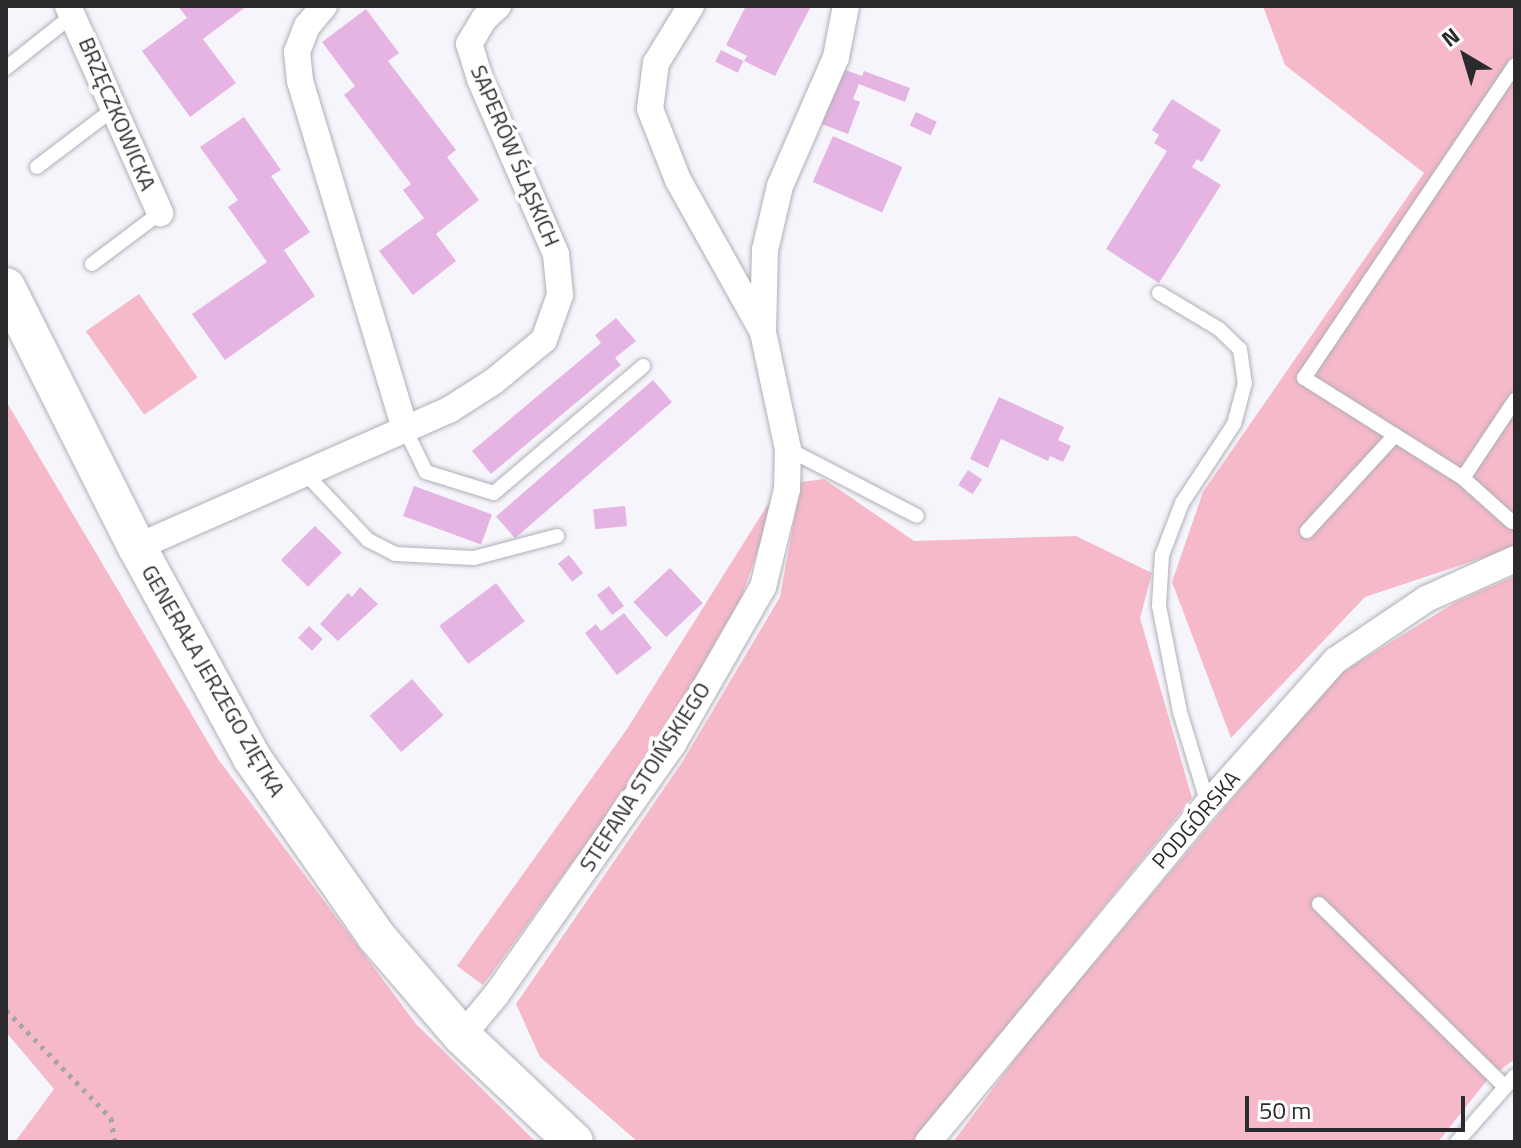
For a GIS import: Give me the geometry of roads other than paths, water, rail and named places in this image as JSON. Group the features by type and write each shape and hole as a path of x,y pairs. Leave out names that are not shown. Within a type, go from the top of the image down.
{"main road":[{"name":"GENERAŁA JERZEGO ZIĘTKA","path":"8,296 137,547 252,758 376,936 462,1036 574,1142"}],"street":[{"path":"324,6 307,26 297,52 300,81 405,429"},
{"name":"SAPERÓW ŚLĄSKICH","path":"137,547 449,410 493,382 544,340 560,295 556,254 480,79 469,44 484,19 498,6"},
{"name":"STEFANA STOIŃSKIEGO","path":"691,6 656,63 650,109 678,180 763,332"},
{"name":"STEFANA STOIŃSKIEGO","path":"462,1036 496,995 673,744 763,587 787,489 788,449 763,332 765,250 780,186 836,57 846,6"},
{"name":"BRZĘCZKOWICKA","path":"75,9 160,213"},
{"name":"PODGÓRSKA","path":"928,1142 1208,804 1336,660 1426,599 1515,559"}],"lane":[{"path":"6,68 75,9"},
{"path":"1512,522 1463,478 1304,378 1515,65"},
{"path":"37,167 116,107"},
{"path":"92,264 160,213"},
{"path":"1159,293 1219,329 1240,349 1245,383 1234,424 1182,503 1162,555 1159,606 1180,712 1208,804"},
{"path":"405,429 426,472 494,493 643,366"},
{"path":"1463,478 1515,400"},
{"path":"1307,531 1395,435"},
{"path":"788,449 917,516"},
{"path":"305,473 368,540 395,554 474,558 557,536"},
{"path":"1319,904 1509,1081 1457,1142"}]}
